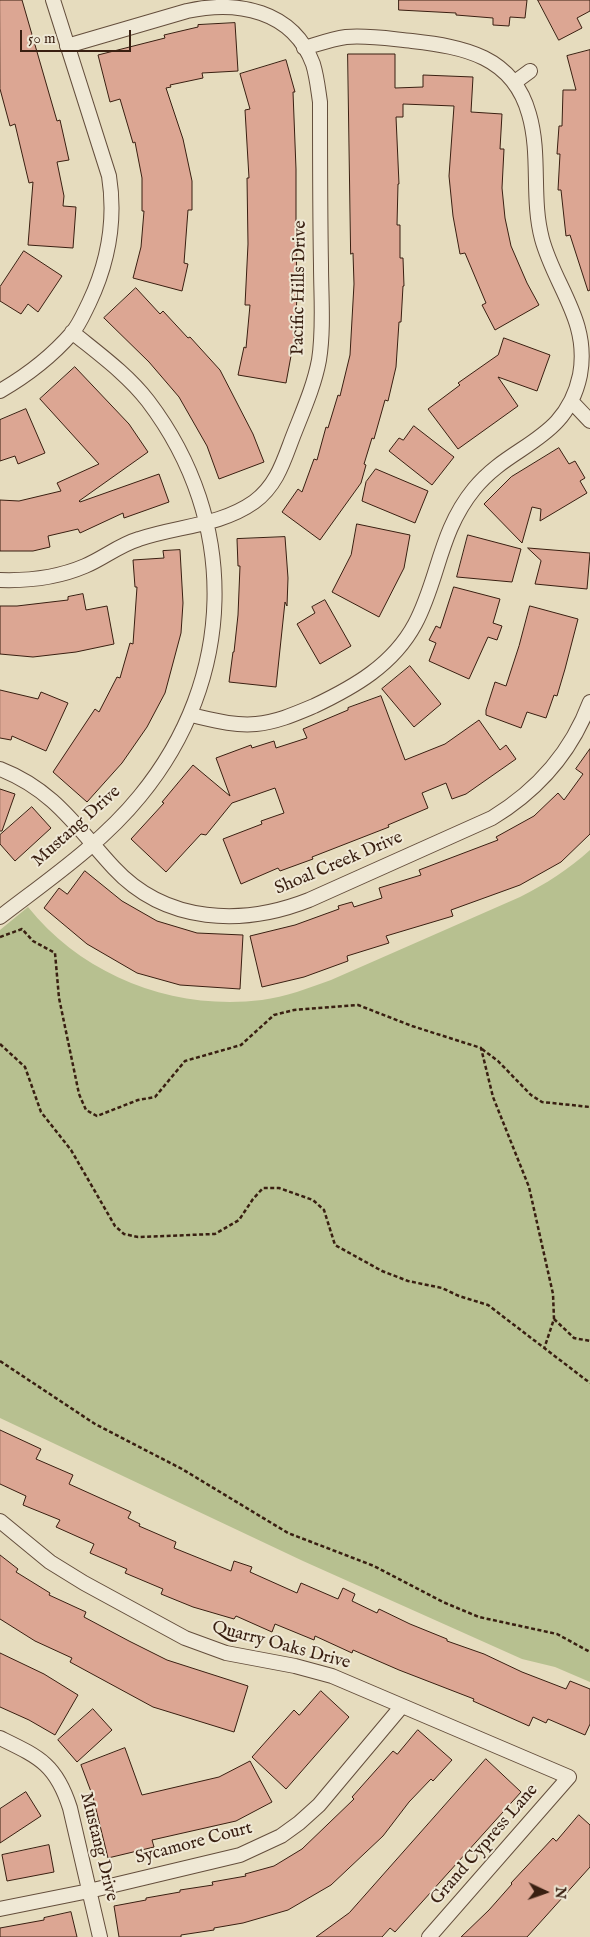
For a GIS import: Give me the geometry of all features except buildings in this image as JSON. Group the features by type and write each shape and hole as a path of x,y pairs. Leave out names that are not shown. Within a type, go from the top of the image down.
{"street":[{"path":"0,391 36,366 72,332 83,316 103,269 112,218 112,196 109,176 53,0"},
{"name":"Pacific Hills Drive","path":"0,580 40,579 61,575 87,565 118,547 137,540 207,523 230,515 252,503 265,493 275,481 283,465 319,361 321,321 320,102 312,63 304,48 285,26 273,18 243,8 221,6 205,7 67,46"},
{"path":"191,715 224,723 241,724 275,721 294,715 340,694 359,684 376,671 403,642 415,624 453,518 464,501 476,486 512,454 549,431 562,417 571,401 580,373 580,338 577,319 548,259 542,240 536,201 534,135 529,113 515,82 484,56 451,46 360,36 332,40 304,48"},
{"path":"515,82 530,70"},
{"name":"Mustang Drive","path":"0,918 93,844 140,797 163,766 191,715 201,688 214,621 212,545 207,523 191,477 164,425 129,380 72,332"},
{"path":"571,401 590,420"},
{"name":"Shoal Creek Drive","path":"0,769 22,778 51,798 130,883 170,905 191,912 236,917 270,913 289,908 492,818 512,806 532,790 555,766 578,732 590,702"},
{"name":"Quarry Oaks Drive","path":"0,1521 50,1562 84,1583 185,1638 226,1653 295,1666 332,1676 568,1777"},
{"name":"Sycamore Court","path":"0,1910 240,1855 281,1836 319,1805 402,1706"},
{"name":"Mustang Drive","path":"0,1738 44,1762 64,1790 70,1808 100,1937"},
{"name":"Grand Cypress Lane","path":"429,1937 568,1777"}],"path":[{"path":"0,937 22,929 33,941 55,953 59,998 79,1094 86,1110 97,1116 138,1100 154,1097 185,1061 241,1045 274,1015 294,1010 358,1005 412,1026 481,1048 498,1061 531,1095 542,1102 590,1107"},
{"path":"0,1044 25,1066 41,1112 71,1150 115,1226 124,1234 138,1237 215,1234 239,1220 263,1188 279,1188 313,1200 324,1210 335,1245 352,1256 408,1282 442,1288 459,1296 488,1305 590,1383"},
{"path":"481,1048 493,1097 529,1187 553,1294 554,1319 544,1349"},
{"path":"554,1319 574,1338 590,1341"},
{"path":"0,1361 95,1424 182,1469 288,1533 374,1566 443,1602 479,1617 557,1634 590,1652"}],"green space":[{"path":"590,850 590,1682 555,1667 522,1659 303,1561 0,1418 0,930 28,907 50,931 75,952 103,970 133,984 164,994 196,1000 229,1002 271,999 331,980 520,897 557,876"}]}
